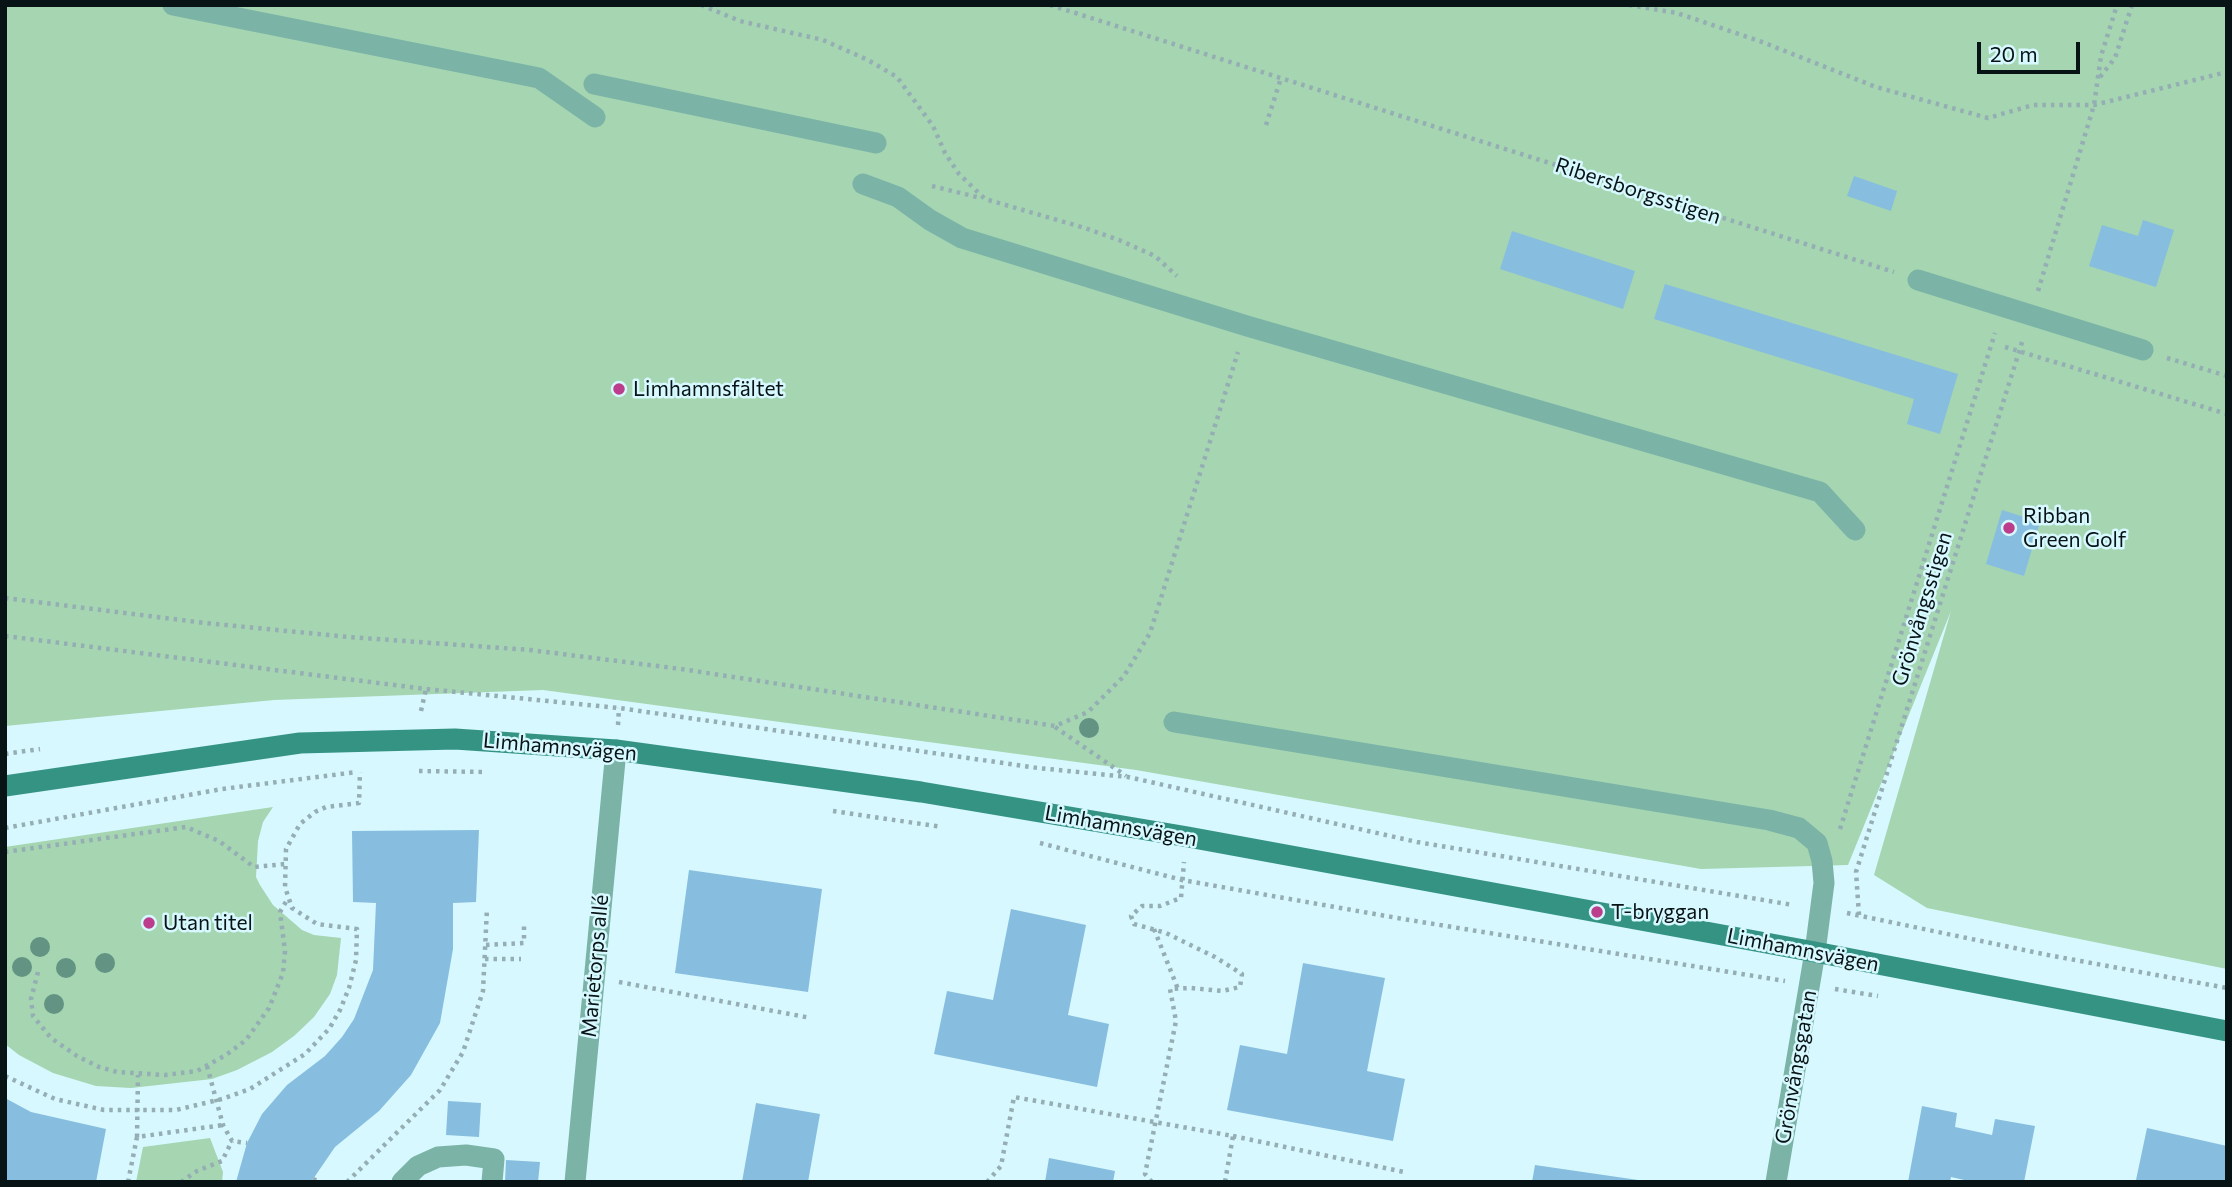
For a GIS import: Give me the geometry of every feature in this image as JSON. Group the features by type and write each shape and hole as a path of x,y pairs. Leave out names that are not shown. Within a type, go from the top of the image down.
{"main road":[{"name":"Limhamnsvägen","path":"5,786 300,743 455,739 616,750 921,792 1188,837 2227,1031"}],"street":[{"path":"173,5 539,78 595,117"},
{"path":"594,84 876,143"},
{"path":"863,184 898,197 962,238 1247,326 1820,492 1855,530"},
{"path":"1918,279 2143,350"},
{"path":"1174,722 1769,820 1799,828 1817,844 1822,861"},
{"name":"Marietorps allé","path":"575,1182 616,750"},
{"name":"Grönvångsgatan","path":"1776,1182 1811,985 1824,883 1822,861"},
{"path":"402,1182 418,1166 438,1157 466,1155 494,1159 492,1182"}],"path":[{"path":"701,5 740,21 822,40 868,60 897,77 933,126 944,153 958,174 985,199 1086,228 1155,256 1174,270 1183,285 1191,309"},
{"name":"Ribersborgsstigen","path":"1050,5 1918,279"},
{"path":"1629,5 1677,13 1762,42 1876,87 1988,118 2033,104 2094,105 2227,72"},
{"name":"Grönvångsstigen","path":"1859,915 1856,872 2031,315 2094,105 2101,56 2117,5"},
{"path":"2098,79 2115,58 2132,5"},
{"path":"1266,125 1281,78"},
{"name":"Grönvångsstigen","path":"1822,861 1840,829 2004,307"},
{"path":"1055,726 1088,712 1124,676 1150,633 1247,326"},
{"path":"2005,347 2227,414"},
{"path":"2143,350 2227,376"},
{"path":"5,598 244,627 530,650 681,669 1055,726 1128,777"},
{"path":"5,636 426,689 619,708 1038,768 1128,777 1417,842 1859,915 2048,955 2227,988"},
{"path":"410,771 491,772"},
{"path":"5,1076 55,1099 104,1110 176,1110 216,1101 250,1089 305,1054 330,1029 349,988 356,960 357,929 317,924 292,908 288,899 285,864 289,841 305,818 326,807 359,803 360,772"},
{"path":"5,828 222,789 372,772"},
{"path":"830,811 952,828"},
{"path":"5,852 186,827 219,841 254,867 285,864"},
{"path":"1152,1182 1145,1174 1177,1021 1170,989 1223,991 1240,987 1242,974 1215,957 1166,933 1134,924 1131,916 1142,906 1160,906 1181,898 1188,837"},
{"path":"1034,842 1182,880 1391,917 1886,997"},
{"path":"1609,881 1611,873"},
{"path":"37,972 32,989 31,1010 45,1032 78,1056 99,1067 138,1075 179,1074 207,1066 246,1040 270,1008 283,973 285,951 280,912 288,899"},
{"path":"1391,917 1393,907"},
{"path":"347,1182 440,1090 463,1052 483,991 488,908"},
{"path":"486,945 524,943 524,925"},
{"path":"1154,929 1178,989"},
{"path":"485,959 521,959"},
{"path":"594,977 811,1018"},
{"path":"207,1066 223,1125 232,1141"},
{"path":"128,1182 137,1137 138,1075"},
{"path":"987,1182 1001,1166 1014,1097 1233,1136 1404,1172"},
{"path":"137,1137 223,1125"},
{"path":"1225,1182 1233,1136"},
{"path":"232,1141 247,1143"},
{"path":"181,1182 197,1171 222,1161 232,1141"},
{"path":"313,1179 320,1182"}],"green space":[{"path":"5,5 2227,5 2227,969 1927,908 1874,875 1951,611 1848,865 1701,869 1136,770 543,690 274,700 5,726"},
{"path":"273,807 263,822 258,841 256,877 260,885 273,905 302,930 314,935 341,938 337,975 330,994 314,1017 294,1036 272,1052 212,1079 131,1088 96,1086 53,1073 19,1055 5,1044 5,847"},
{"path":"210,1138 223,1172 222,1182 136,1182 143,1147"}],"building":[{"path":"1854,176 1897,191 1891,211 1847,196"},
{"path":"2143,220 2174,230 2156,287 2089,266 2102,225 2138,236"},
{"path":"1512,231 1635,271 1623,309 1500,269"},
{"path":"1665,284 1958,374 1940,434 1907,424 1914,399 1654,319"},
{"path":"2002,510 2040,522 2024,576 1986,564"},
{"path":"479,830 476,902 453,903 453,949 440,1023 411,1075 379,1111 335,1147 311,1182 236,1182 247,1143 262,1114 287,1085 325,1056 342,1037 354,1019 373,970 376,903 353,902 352,831"},
{"path":"689,870 822,889 808,992 675,973"},
{"path":"1011,909 1086,925 1068,1015 1109,1024 1097,1087 934,1054 947,991 993,1000"},
{"path":"1303,963 1385,978 1367,1071 1405,1079 1393,1141 1227,1110 1240,1045 1287,1054"},
{"path":"5,1098 31,1112 106,1129 96,1182 5,1182"},
{"path":"448,1101 481,1103 479,1137 446,1135"},
{"path":"756,1103 820,1114 808,1182 742,1182"},
{"path":"1922,1106 1957,1113 1955,1127 1992,1135 1995,1119 2035,1126 2024,1182 1973,1182 1951,1177 1950,1182 1908,1182"},
{"path":"2147,1128 2227,1146 2227,1182 2136,1180"},
{"path":"1049,1158 1115,1171 1113,1182 1045,1182"},
{"path":"506,1160 540,1162 538,1182 505,1182"},
{"path":"1535,1165 1638,1180 1638,1182 1532,1182"}],"place":[{"name":"Limhamnsfältet","path":"619,389"},
{"name":"Ribban Green Golf","path":"2009,528"},
{"name":"T-bryggan","path":"1597,912"},
{"name":"Utan titel","path":"149,923"}]}
